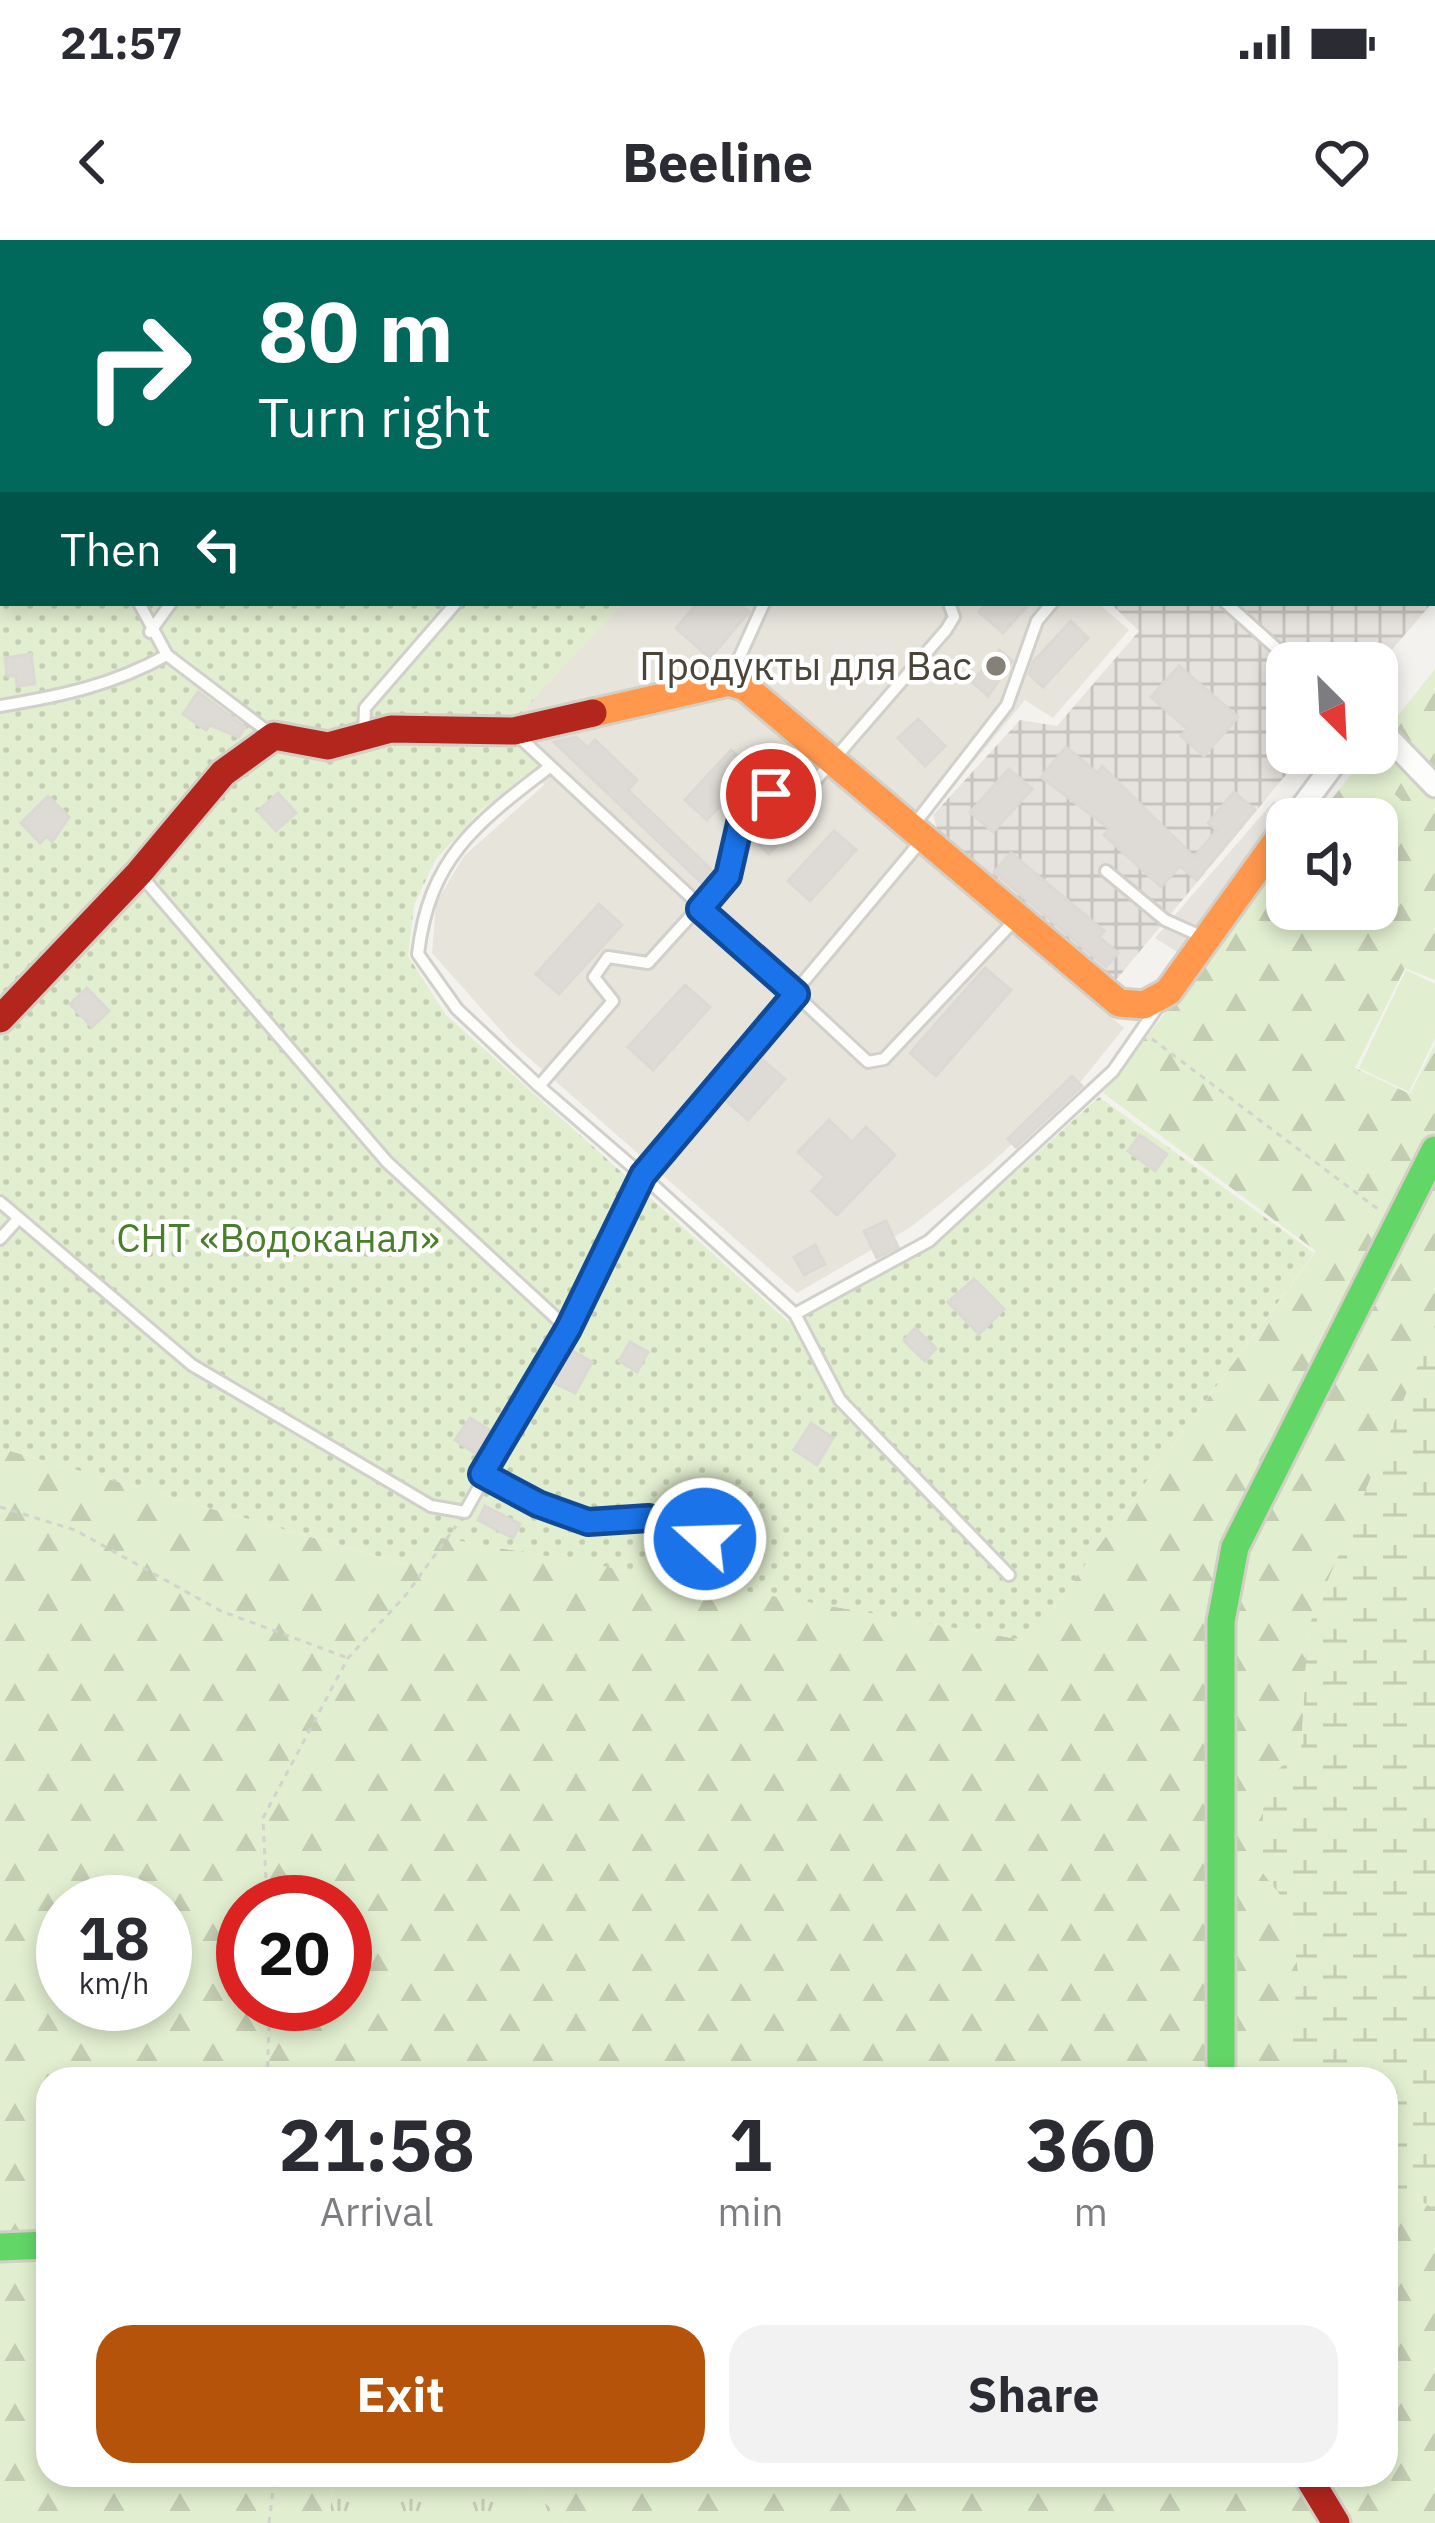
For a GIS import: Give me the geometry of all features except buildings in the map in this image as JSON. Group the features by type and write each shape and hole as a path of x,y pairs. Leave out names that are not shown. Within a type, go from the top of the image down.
{"street":[{"path":"0,1019 139,873 223,773 274,736 328,746 391,729 514,731 729,682 760,697 915,835 1118,1003 1144,1005 1168,992 1266,856"},
{"path":"1398,748 1435,786"},
{"path":"1221,2067 1221,1621 1226,1584 1235,1547 1435,1150"},
{"path":"0,2247 36,2246"},
{"path":"1314,2487 1336,2523"}],"lane":[{"path":"141,606 150,632 167,655 274,736"},
{"path":"150,632 169,606"},
{"path":"364,736 365,708 454,606"},
{"path":"729,682 758,606"},
{"path":"539,1086 613,1001 594,977 608,957 648,963 728,876 741,819 771,794 802,796 828,759 946,630 954,617 951,606"},
{"path":"0,1202 192,1365 431,1506 464,1512 568,1329 643,1175 796,994 915,835 1007,705 1036,621 1049,606"},
{"path":"1229,606 1270,642"},
{"path":"0,706 74,694 127,677 167,655"},
{"path":"514,731 548,769 868,1062 884,1059 1017,918"},
{"path":"548,769 484,817 441,866 423,908 418,954 457,1009 795,1314 840,1400 1009,1575"},
{"path":"1106,871 1165,920 1207,938"},
{"path":"139,873 387,1162 568,1329"},
{"path":"795,1314 929,1240 1113,1071 1168,992"},
{"path":"0,1239 19,1218"},
{"path":"482,1474 538,1504 588,1522 649,1518 705,1539"}],"path":[{"path":"1141,1031 1396,1223"},
{"path":"0,1507 75,1530 221,1611 348,1658"},
{"path":"265,1875 263,1818 348,1658 405,1596 452,1532"},
{"path":"268,2067 270,2031"},
{"path":"269,2523 273,2487"}],"shaded area":[{"path":"620,606 1101,606 1129,630 1053,718 1025,700 906,843 1124,1028 1078,1085 990,1164 911,1227 797,1293 513,1044 432,953 436,903 464,856 544,785 521,712"},
{"path":"1113,606 1429,606 1398,643 1266,642 1266,774 1287,774 1116,980 938,832 933,815 1020,720 1057,726 1139,631"},
{"path":"1266,810 1266,857 1191,961 1155,938"}],"green space":[{"name":"СНТ «Водоканал»","path":"0,606 620,606 522,712 539,767 482,809 436,859 414,905 408,956 446,1015 790,1323 935,1246 1099,1097 1314,1253 1029,1641 432,1536 409,1565 0,1448"},
{"path":"1435,669 1435,980 1405,968 1355,1068 1410,1094 1435,1044 1435,1325 1308,1628 1301,1752 1260,1869 1290,1908 1298,1971 1288,2067 36,2067 36,2487 333,2487 329,2523 0,2523 0,1448 408,1565 432,1536 1029,1641 1316,1251 1103,1093 1266,883 1266,930 1398,930 1398,798 1333,798 1351,774 1398,774 1398,716"},
{"path":"1373,774 1419,817 1398,839 1398,798 1347,798"},
{"path":"1406,970 1435,984 1435,1038 1409,1092 1359,1068"},
{"path":"1435,1325 1435,2209 1398,2189 1398,2067 1288,2067 1298,1971 1290,1908 1260,1869 1265,1779 1301,1752 1308,1628"},
{"path":"1398,2189 1435,2209 1435,2523 568,2523 531,2487 1398,2487"},
{"path":"333,2487 531,2487 568,2523 329,2523"}],"traffic: fast":[{"path":"1221,2067 1221,1621 1235,1547 1435,1150"},
{"path":"0,2247 36,2246"}],"traffic: slow":[{"path":"593,713 729,682 745,687 1119,1003 1144,1005 1168,992 1266,856"}],"traffic: jam":[{"path":"0,1019 139,873 223,773 274,736 328,746 391,729 514,731 593,713"},
{"path":"1314,2487 1336,2523"}],"place":[{"name":"Продукты для Вас","path":"996,666"}],"route":[{"path":"705,1539 649,1518 588,1522 538,1504 482,1474 568,1329 643,1175 796,994 700,909 728,876 741,819 771,794"}]}
